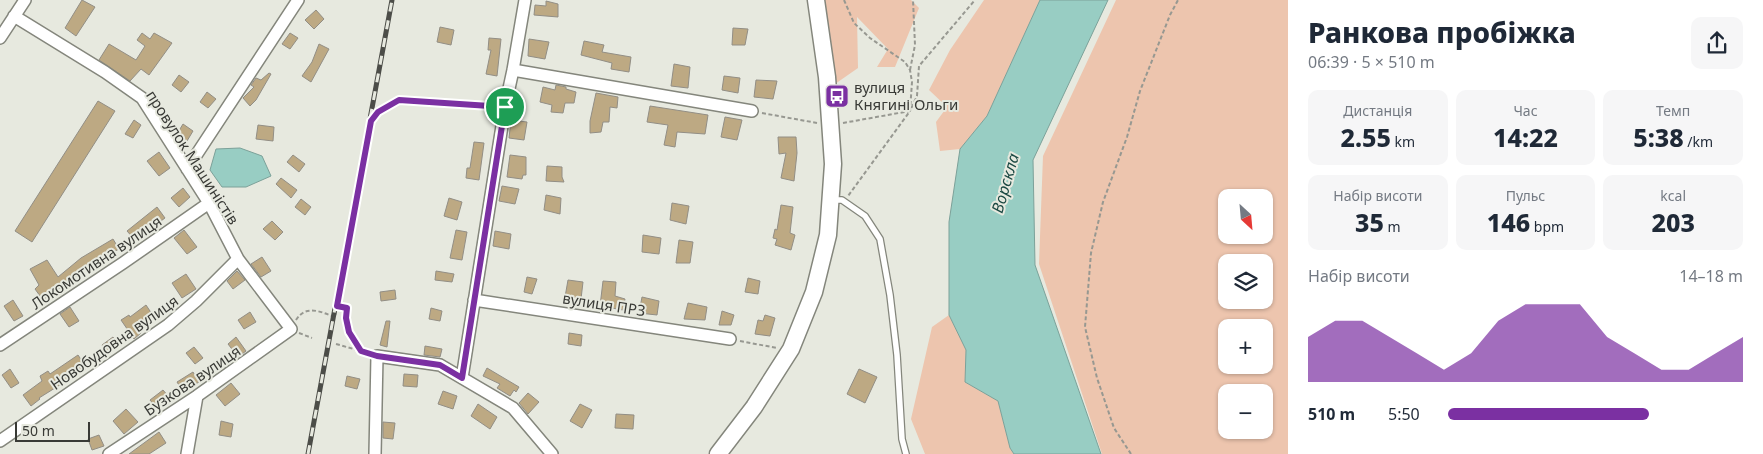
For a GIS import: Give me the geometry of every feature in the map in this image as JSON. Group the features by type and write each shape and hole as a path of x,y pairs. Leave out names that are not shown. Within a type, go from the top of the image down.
{"main road":[{"path":"718,454 754,407 791,349 814,292 837,200 827,77 816,0"}],"street":[{"path":"0,38 25,0"},
{"path":"187,169 298,0"},
{"path":"462,378 505,107 525,0"},
{"name":"провулок Машиністів","path":"14,16 105,72 142,98 209,203 238,259 291,329"},
{"path":"513,70 752,111"},
{"name":"Локомотивна вулиця","path":"0,345 124,263 209,203"},
{"name":"Новобудовна вулиця","path":"0,441 168,325 196,301 238,259"},
{"name":"вулиця ПРЗ","path":"474,300 730,338"},
{"name":"Бузкова вулиця","path":"109,454 197,396 291,329"},
{"path":"374,454 377,356 440,365 513,408 552,454"},
{"path":"187,454 197,396"}],"lane":[{"path":"837,200 865,216 880,239 890,295 897,355 902,440 906,454"}],"path":[{"path":"844,0 854,24 870,38 905,62 910,70"},
{"path":"910,111 912,82 910,70 915,45 913,0"},
{"path":"837,200 849,196 910,111 917,96 919,66 975,0"},
{"path":"1131,454 1114,428 1097,378 1085,327 1091,253 1103,202 1127,137 1140,91 1170,15 1178,0"},
{"path":"291,329 298,316 305,310 310,309 335,317 373,118 378,112 399,100 505,107"},
{"path":"752,111 830,125 910,111"},
{"path":"337,306 347,308 346,318 349,332 361,351"},
{"path":"730,338 771,348"},
{"path":"336,344 377,356"}],"shaded area":[{"path":"823,0 911,0 919,8 895,67 877,67 888,49 857,17 858,68 835,84"},
{"path":"984,0 1040,0 987,116 960,149 940,151 936,122 947,107 929,90 950,50"},
{"path":"1116,0 1288,0 1288,454 1102,454 1039,264 1043,156"},
{"path":"949,315 966,350 965,382 998,401 1010,448 1014,454 925,454 911,419 932,327"}],"water":[{"name":"Ворскла","path":"1040,0 1108,0 1033,160 1035,265 1101,454 1014,454 1010,448 998,401 965,382 966,350 949,315 949,222 960,149 987,116"},
{"path":"240,148 262,156 271,176 246,187 222,187 210,170 216,149"}],"building":[{"path":"82,0 95,7 76,36 65,28"},
{"path":"546,1 558,4 558,17 534,15 535,5 546,6"},
{"path":"316,10 324,19 314,29 305,20"},
{"path":"440,27 454,30 451,45 437,42"},
{"path":"733,28 748,29 745,45 732,45"},
{"path":"142,33 150,39 154,33 172,43 149,75 141,69 130,81 99,60 109,44 136,60 145,46 137,40"},
{"path":"290,33 298,38 290,49 282,44"},
{"path":"489,38 501,39 497,76 486,74 491,50 488,50"},
{"path":"529,39 549,42 545,59 528,56"},
{"path":"584,41 604,45 602,52 631,57 629,72 611,69 612,63 581,55"},
{"path":"319,44 329,49 311,82 302,76 312,62"},
{"path":"674,64 690,67 688,88 671,86"},
{"path":"269,73 271,74 256,100 250,106 243,98 254,87 251,85 256,78 261,80"},
{"path":"179,75 189,82 181,92 172,85"},
{"path":"724,76 740,78 738,93 722,90"},
{"path":"756,80 777,81 773,99 754,97"},
{"path":"556,85 576,92 574,103 565,103 563,113 551,112 552,105 540,102 543,87 555,90"},
{"path":"207,92 216,99 208,108 200,102"},
{"path":"596,93 618,97 617,108 610,107 609,122 603,122 601,132 590,133 590,121"},
{"path":"98,101 115,111 32,242 15,231"},
{"path":"650,106 708,115 705,134 677,132 675,147 664,145 668,125 647,122"},
{"path":"725,117 742,120 737,140 721,137"},
{"path":"134,120 141,125 133,138 125,134"},
{"path":"511,120 527,122 524,140 509,138"},
{"path":"183,124 193,131 187,141 177,134"},
{"path":"258,125 274,127 273,141 256,139"},
{"path":"778,137 796,137 797,153 794,181 781,178 786,153 779,154"},
{"path":"474,142 484,143 479,180 466,178 467,168 470,168"},
{"path":"159,152 170,168 159,176 147,161"},
{"path":"293,155 305,164 299,172 287,162"},
{"path":"510,155 526,157 526,175 523,175 522,179 507,177"},
{"path":"547,166 562,167 564,182 546,181"},
{"path":"281,178 297,190 291,198 276,184"},
{"path":"502,186 519,189 515,204 499,201"},
{"path":"183,188 190,197 179,207 171,198"},
{"path":"546,195 561,198 560,214 544,210"},
{"path":"449,198 462,202 457,220 444,216"},
{"path":"301,199 311,207 305,215 295,207"},
{"path":"672,203 689,206 686,224 670,220"},
{"path":"781,205 793,207 790,233 795,235 791,250 775,245 777,239 773,238 775,229 777,230"},
{"path":"157,207 165,218 135,240 127,231"},
{"path":"272,221 283,232 275,240 263,229"},
{"path":"184,230 197,247 187,254 174,238"},
{"path":"456,230 467,232 462,260 450,258"},
{"path":"495,231 511,234 509,249 493,246"},
{"path":"643,235 661,238 659,254 642,252"},
{"path":"113,239 119,249 97,261 99,263 89,270 88,268 43,300 35,289 39,285 30,269 47,260 58,277 81,258"},
{"path":"679,240 693,242 690,263 676,263"},
{"path":"262,257 271,271 261,277 251,264"},
{"path":"237,271 245,280 233,289 227,281"},
{"path":"436,271 454,274 452,282 435,280"},
{"path":"186,274 196,289 182,298 172,283"},
{"path":"527,277 537,279 532,294 524,292"},
{"path":"748,278 760,281 758,294 745,292"},
{"path":"568,280 583,282 581,299 565,297"},
{"path":"603,281 616,282 615,296 625,299 623,310 600,306"},
{"path":"395,290 396,299 381,301 380,292"},
{"path":"642,297 659,301 657,315 639,313"},
{"path":"13,300 23,316 14,321 4,306"},
{"path":"688,303 707,307 705,320 684,319"},
{"path":"146,305 154,317 138,328 141,333 134,339 121,320 129,315 130,317"},
{"path":"70,307 79,321 69,327 60,314"},
{"path":"431,308 442,311 440,321 429,319"},
{"path":"722,311 734,315 731,325 719,325"},
{"path":"250,312 256,322 244,329 238,320"},
{"path":"765,315 775,318 770,336 755,334 758,320 763,321"},
{"path":"386,321 390,321 387,347 380,345"},
{"path":"569,333 582,335 581,346 568,344"},
{"path":"113,337 119,344 107,352 102,345"},
{"path":"236,337 246,351 238,357 228,344"},
{"path":"425,346 442,349 440,357 424,355"},
{"path":"194,347 203,358 195,364 186,353"},
{"path":"78,355 87,368 39,398 31,406 23,395 42,381 40,376 48,371 50,374"},
{"path":"487,368 519,387 516,392 514,390 510,396 497,388 500,384 483,376"},
{"path":"10,369 19,383 11,388 2,375"},
{"path":"859,369 877,377 865,403 847,394"},
{"path":"193,372 199,382 182,390 177,382"},
{"path":"404,374 418,375 417,387 403,386"},
{"path":"347,376 360,379 357,389 345,386"},
{"path":"231,383 240,394 225,406 216,395"},
{"path":"163,390 169,397 156,408 150,400"},
{"path":"443,391 457,396 453,409 438,404"},
{"path":"528,393 539,402 528,414 519,403"},
{"path":"478,404 497,417 490,429 471,416"},
{"path":"580,404 592,410 582,428 570,421"},
{"path":"126,409 138,422 124,434 113,421"},
{"path":"616,414 634,415 633,429 615,428"},
{"path":"221,421 233,424 231,437 219,435"},
{"path":"383,422 395,423 393,439 383,438"},
{"path":"159,432 166,443 149,454 129,454"},
{"path":"99,435 104,446 92,450 88,439"}],"railway":[{"path":"308,454 392,0"}],"place":[{"name":"вулиця Княгині Ольги","path":"837,96"}],"route":[{"path":"399,100 505,107 462,378 440,365 377,356 361,351 349,332 346,318 347,308 337,306 371,121 378,112 399,100"}]}
